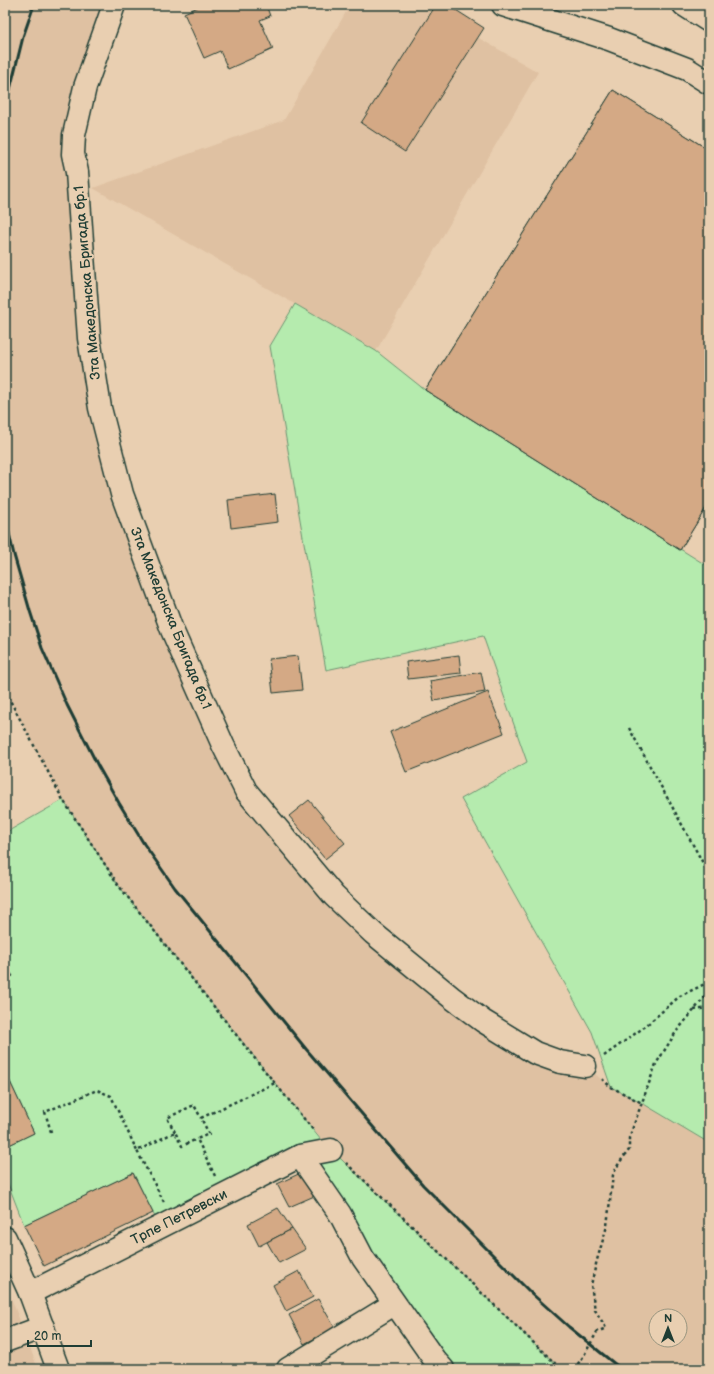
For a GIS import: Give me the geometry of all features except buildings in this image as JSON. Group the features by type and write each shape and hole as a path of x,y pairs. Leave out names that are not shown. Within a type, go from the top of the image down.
{"street":[{"name":"3та Македонска Бригада бр.1","path":"114,5 85,87 74,135 74,154 77,172 89,338 100,408 122,494 172,630 222,746 246,791 334,896 373,932 458,1002 510,1039 535,1053 560,1062 585,1066"},
{"path":"503,5 609,38 687,69 709,83"},
{"path":"684,5 709,21"},
{"name":"Трпе Петревски","path":"30,1293 300,1156 331,1150"},
{"path":"300,1156 340,1214 363,1258 394,1304 443,1369"},
{"path":"5,1238 30,1293 58,1369"},
{"path":"288,1369 394,1304"},
{"path":"5,1341 43,1327"}],"path":[{"path":"5,691 63,800 119,886 275,1083 331,1150 562,1369"},
{"path":"5,701 10,700"},
{"path":"629,728 709,874"},
{"path":"642,1103 611,1087 585,1066 607,1055 643,1028 680,996 709,982"},
{"path":"574,1369 583,1357 597,1332 606,1328 595,1310 591,1285 607,1226 614,1175 619,1163 629,1150 629,1138 656,1064 676,1032 709,992"},
{"path":"694,1010 709,1008"},
{"path":"201,1118 275,1083"},
{"path":"51,1132 46,1112 97,1090 112,1096 137,1150 174,1220"},
{"path":"194,1105 209,1134 182,1146 175,1132 167,1118 194,1105"},
{"path":"137,1150 175,1132"},
{"path":"197,1139 224,1195"}],"shaded area":[{"path":"5,5 114,5 74,135 100,408 223,745 307,864 483,1021 585,1066 611,1087 642,1103 709,1143 709,1369 561,1369 322,1140 256,1060 119,886 63,800 5,691"},
{"path":"350,5 421,5 538,72 376,351 93,188 284,120"},
{"path":"5,1282 25,1334 38,1369 5,1369"}],"green space":[{"path":"295,304 376,351 425,390 709,567 709,1143 642,1103 611,1087 592,1032 461,799 527,762 483,636 326,670 270,346"},
{"path":"63,800 119,886 321,1140 561,1369 443,1369 300,1156 160,1227 133,1173 24,1225 5,1176 5,1147 34,1133 5,1071 5,979 13,976 5,966 5,833"}],"railway":[{"path":"5,110 23,37 34,5"},
{"path":"5,516 14,555 42,648 67,705 98,766 119,803 144,844 175,888 306,1049 423,1185 530,1292 569,1327 621,1369"}]}
